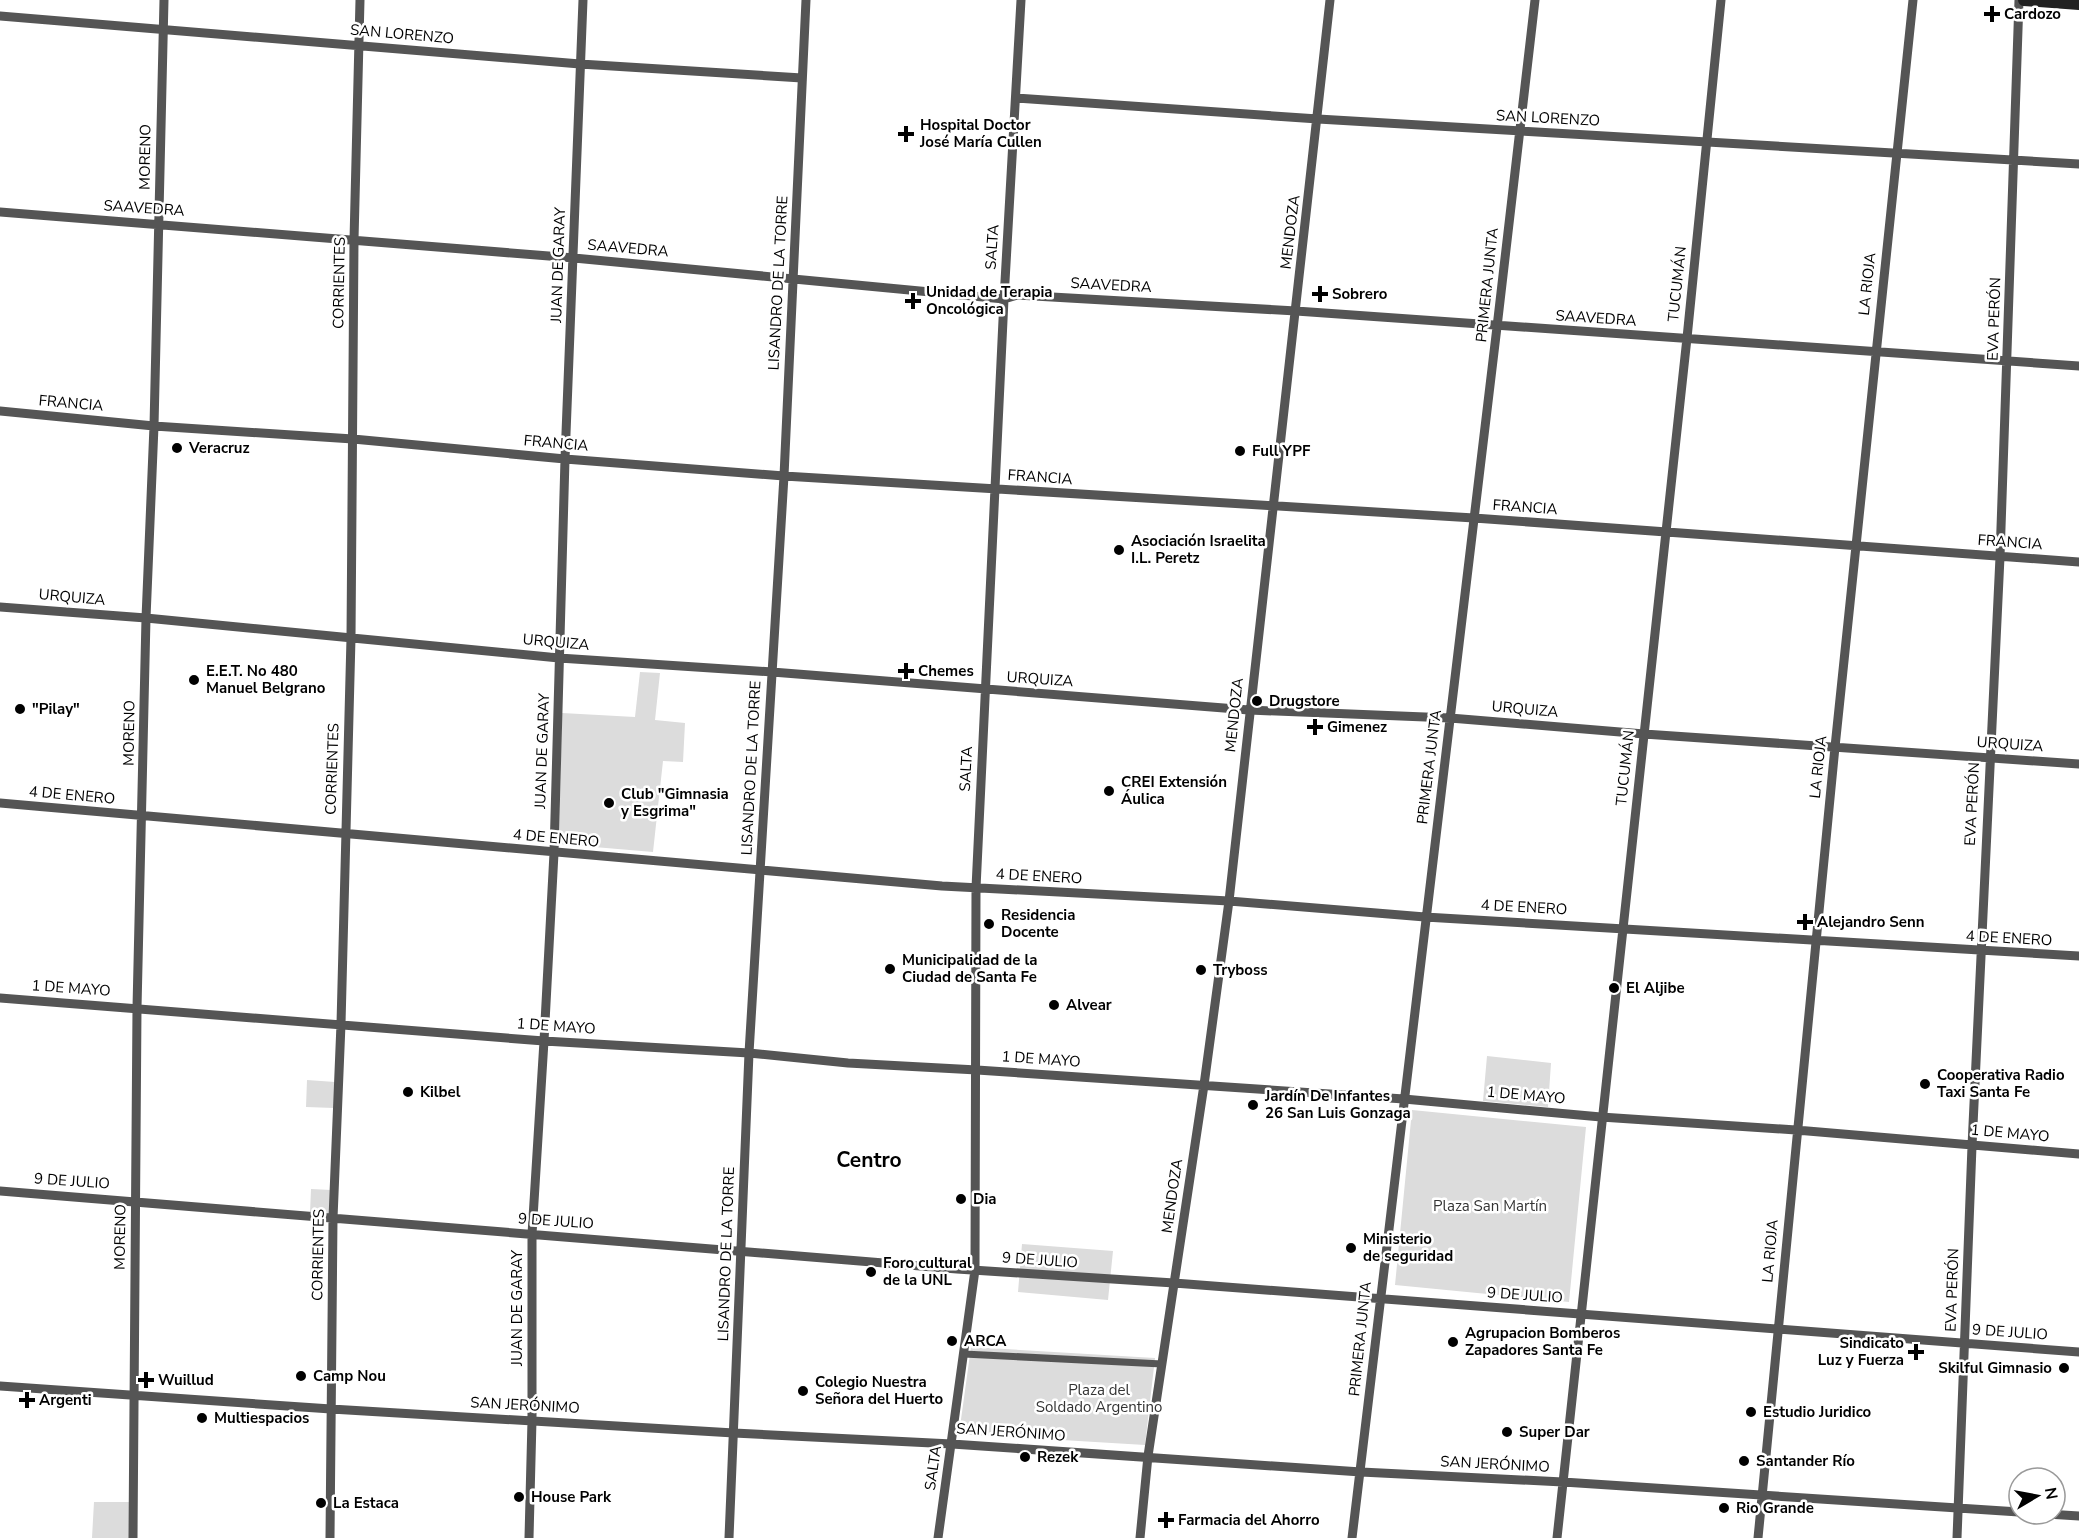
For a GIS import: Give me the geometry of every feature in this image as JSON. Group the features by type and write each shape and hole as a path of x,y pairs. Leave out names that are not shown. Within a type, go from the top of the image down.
{"main road":[{"path":"2024,0 2079,4"}],"street":[{"name":"MORENO","path":"133,1538 137,1008 164,0"},
{"name":"CORRIENTES","path":"330,1538 333,1218 351,638 354,240 360,0"},
{"name":"JUAN DE GARAY","path":"529,1538 532,1420 532,1234 554,853 565,459 583,0"},
{"name":"LISANDRO DE LA TORRE","path":"729,1538 749,1053 784,476 806,0"},
{"name":"SALTA","path":"938,1538 975,1270 976,888 994,489 1021,0"},
{"name":"MENDOZA","path":"1140,1538 1148,1456 1204,1085 1229,901 1330,0"},
{"name":"PRIMERA JUNTA","path":"1352,1538 1535,0"},
{"name":"TUCUMÁN","path":"1557,1538 1687,338 1720,0"},
{"name":"LA RIOJA","path":"1758,1538 1834,747 1913,0"},
{"name":"EVA PERÓN","path":"1958,1538 1980,951 2000,557 2019,0"},
{"name":"SAN LORENZO","path":"0,16 580,64 802,78"},
{"name":"SAN LORENZO","path":"1016,98 1318,119 2079,164"},
{"name":"SAAVEDRA","path":"0,212 574,258 1004,299 1017,295 1296,311 1497,327 2079,366"},
{"name":"FRANCIA","path":"0,411 154,426 784,476 1474,518 2079,562"},
{"name":"URQUIZA","path":"0,607 146,618 559,658 772,672 1249,710 1450,717 1644,734 2079,764"},
{"name":"4 DE ENERO","path":"0,803 976,888 1229,901 1425,917 1624,927 2079,956"},
{"name":"1 DE MAYO","path":"0,998 544,1041 749,1053 848,1063 1404,1099 1601,1117 1796,1130 2079,1154"},
{"name":"9 DE JULIO","path":"0,1191 975,1270 2079,1352"},
{"path":"964,1354 1162,1364"},
{"name":"SAN JERÓNIMO","path":"0,1386 331,1409 952,1444 1361,1472 1563,1482 1761,1497 2007,1511"}],"green space":[{"name":"Club \"Gimnasia y Esgrima\"","path":"640,672 660,673 655,720 685,723 683,762 663,761 653,852 559,844 562,713 635,717"},
{"path":"1487,1056 1551,1063 1548,1107 1483,1101"},
{"path":"307,1080 335,1082 334,1108 306,1107"},
{"name":"Plaza San Martín","path":"1412,1110 1586,1127 1569,1302 1395,1285"},
{"path":"311,1189 331,1190 331,1214 310,1213"},
{"path":"1022,1244 1113,1251 1108,1300 1018,1292"},
{"name":"Plaza del Soldado Argentino","path":"971,1347 1155,1358 1145,1445 959,1434"},
{"path":"94,1502 130,1502 130,1538 92,1538"}],"place":[{"name":"Cardozo","path":"1992,14"},
{"name":"Hospital Doctor José María Cullen","path":"906,134"},
{"name":"Sobrero","path":"1320,294"},
{"name":"Unidad de Terapia Oncológica","path":"913,301"},
{"name":"Veracruz","path":"177,448"},
{"name":"Full YPF","path":"1240,451"},
{"name":"Asociación Israelita I.L. Peretz","path":"1119,550"},
{"name":"Chemes","path":"906,671"},
{"name":"E.E.T. No 480 Manuel Belgrano","path":"194,680"},
{"name":"Drugstore","path":"1257,701"},
{"name":"\"Pilay\"","path":"20,709"},
{"name":"Gimenez","path":"1315,727"},
{"name":"CREI Extensión Áulica","path":"1109,791"},
{"name":"Club \"Gimnasia y Esgrima\"","path":"609,803"},
{"name":"Alejandro Senn","path":"1805,922"},
{"name":"Residencia Docente","path":"989,924"},
{"name":"Municipalidad de la Ciudad de Santa Fe","path":"890,969"},
{"name":"Tryboss","path":"1201,970"},
{"name":"El Aljibe","path":"1614,988"},
{"name":"Alvear","path":"1054,1005"},
{"name":"Cooperativa Radio Taxi Santa Fe","path":"1925,1084"},
{"name":"Kilbel","path":"408,1092"},
{"name":"Jardín De Infantes 26 San Luis Gonzaga","path":"1253,1105"},
{"name":"Dia","path":"961,1199"},
{"name":"Ministerio de seguridad","path":"1351,1248"},
{"name":"Foro cultural de la UNL","path":"871,1272"},
{"name":"ARCA","path":"952,1341"},
{"name":"Agrupacion Bomberos Zapadores Santa Fe","path":"1453,1342"},
{"name":"Sindicato Luz y Fuerza","path":"1916,1352"},
{"name":"Skilful Gimnasio","path":"2064,1368"},
{"name":"Camp Nou","path":"301,1376"},
{"name":"Wuillud","path":"146,1380"},
{"name":"Colegio Nuestra Señora del Huerto","path":"803,1391"},
{"name":"Argenti","path":"27,1400"},
{"name":"Estudio Juridico","path":"1751,1412"},
{"name":"Multiespacios","path":"202,1418"},
{"name":"Super Dar","path":"1507,1432"},
{"name":"Rezek","path":"1025,1457"},
{"name":"Santander Río","path":"1744,1461"},
{"name":"House Park","path":"519,1497"},
{"name":"La Estaca","path":"321,1503"},
{"name":"Rio Grande","path":"1724,1508"},
{"name":"Farmacia del Ahorro","path":"1166,1520"}],"district":[{"name":"Centro","path":"869,1160"}]}
